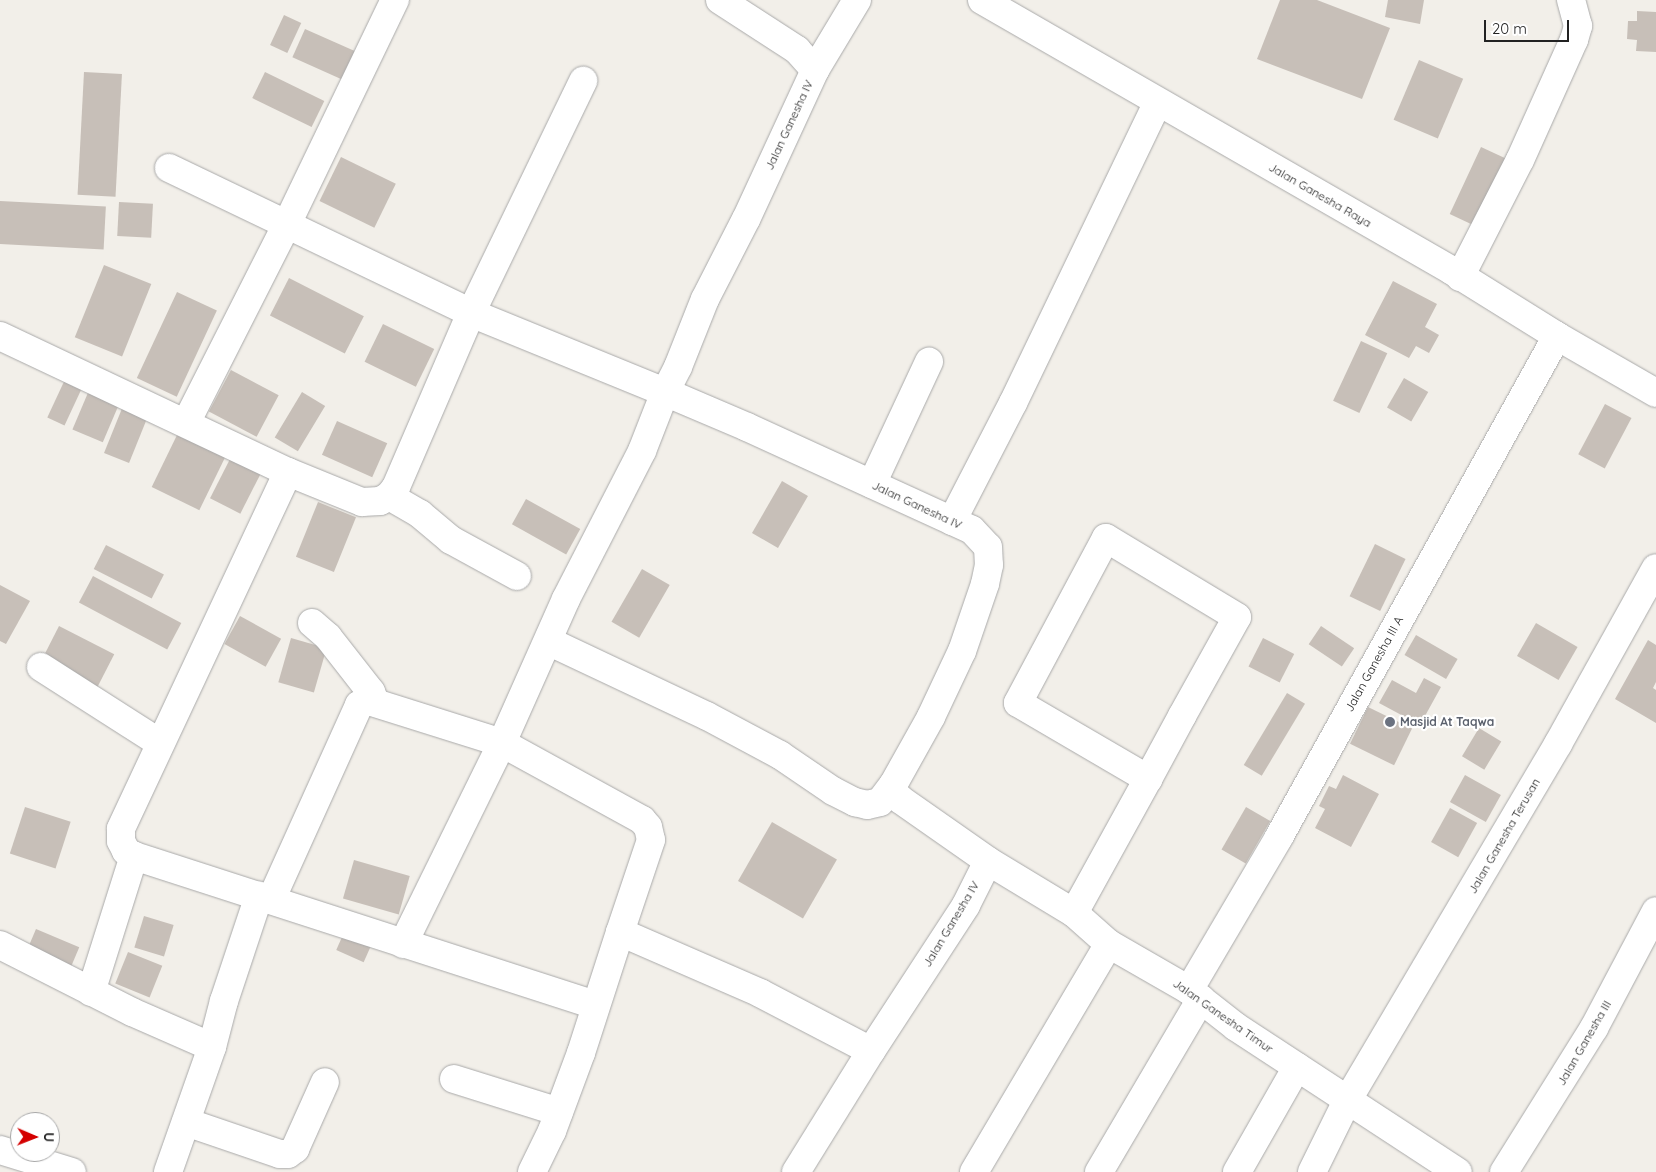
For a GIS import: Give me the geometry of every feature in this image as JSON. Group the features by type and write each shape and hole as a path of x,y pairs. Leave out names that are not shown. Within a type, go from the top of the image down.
{"street":[{"path":"186,423 287,224 395,0"},
{"path":"720,0 797,50 815,70"},
{"name":"Jalan Ganesha IV","path":"548,641 708,716 780,755 833,791 855,802 867,805 880,802 893,785 932,717 959,660 985,584 989,565 988,547 972,530 665,392 678,367 705,299 746,219 815,70 857,0"},
{"name":"Jalan Ganesha Raya","path":"982,0 1134,86 1158,102 1656,393"},
{"path":"1460,277 1516,168 1574,40 1578,26 1571,0"},
{"path":"0,336 288,472 362,502 371,503 389,496 396,486 471,313 583,81"},
{"path":"952,521 1031,368 1158,102"},
{"path":"169,168 471,313 665,392 642,451 566,599 502,742 403,944"},
{"name":"Jalan Ganesha III A","path":"1099,1172 1279,836 1556,336"},
{"path":"872,484 929,362"},
{"path":"288,472 121,829 122,842 126,850 134,856 595,1005"},
{"path":"389,496 420,514 451,540 517,576"},
{"path":"1074,913 1148,779 1237,617 1106,538 1018,703 1148,779"},
{"name":"Jalan Ganesha Terusan","path":"1312,1172 1347,1101 1558,744 1656,568"},
{"path":"312,623 328,637 371,692 375,702"},
{"path":"41,667 160,743"},
{"path":"168,1172 212,1048 224,1001 265,898 359,706 363,702 375,702 502,742 642,820 648,827 651,840 649,850 595,1005 581,1053 559,1112 532,1172"},
{"path":"893,785 895,794 901,800 988,861"},
{"path":"91,992 134,856"},
{"name":"Jalan Ganesha IV","path":"796,1172 871,1051 966,905 988,861"},
{"name":"Jalan Ganesha Timur","path":"988,861 1074,913 1109,944 1195,995 1236,1027 1458,1172"},
{"name":"Jalan Ganesha III","path":"1504,1172 1594,1028 1656,910"},
{"path":"620,932 760,993 871,1051"},
{"path":"974,1172 1109,944"},
{"path":"0,945 91,992 212,1048"},
{"path":"1237,1172 1297,1067"},
{"path":"454,1079 559,1112"},
{"path":"186,1122 280,1154 288,1154 295,1149 325,1082"},
{"path":"0,1150 72,1172"}],"building":[{"path":"1280,0 1317,0 1390,28 1362,99 1257,59"},
{"path":"1388,0 1424,0 1420,24 1385,17"},
{"path":"1637,11 1656,12 1656,52 1636,51 1637,40 1627,39 1628,21 1637,21"},
{"path":"284,15 301,23 287,53 270,45"},
{"path":"305,29 355,51 343,80 292,57"},
{"path":"1419,60 1463,79 1438,139 1394,120"},
{"path":"84,72 122,74 116,197 78,195"},
{"path":"265,72 324,101 312,127 252,98"},
{"path":"1481,147 1509,160 1478,227 1450,214"},
{"path":"341,157 396,184 374,228 320,201"},
{"path":"0,201 106,207 104,249 0,244"},
{"path":"119,202 153,204 151,238 117,236"},
{"path":"104,265 151,284 122,356 75,337"},
{"path":"289,278 364,316 345,354 270,315"},
{"path":"1393,281 1437,304 1425,327 1439,335 1429,353 1416,346 1409,358 1365,335"},
{"path":"177,292 217,311 177,397 137,378"},
{"path":"383,324 434,349 416,387 365,362"},
{"path":"1361,341 1387,353 1359,413 1333,401"},
{"path":"231,370 279,395 257,437 209,411"},
{"path":"68,373 85,381 65,425 47,417"},
{"path":"1404,378 1428,392 1411,421 1387,407"},
{"path":"90,388 120,401 103,442 72,429"},
{"path":"302,392 325,406 298,451 275,437"},
{"path":"125,401 150,411 129,463 104,453"},
{"path":"1605,404 1631,418 1605,468 1578,454"},
{"path":"337,421 387,443 372,477 322,455"},
{"path":"178,433 226,456 199,510 152,487"},
{"path":"230,459 260,474 240,514 210,498"},
{"path":"782,481 808,496 778,548 752,533"},
{"path":"526,499 580,529 566,554 512,524"},
{"path":"318,502 356,517 334,572 296,557"},
{"path":"1375,544 1406,559 1380,611 1350,596"},
{"path":"106,545 164,575 152,599 94,569"},
{"path":"642,569 670,585 639,638 612,622"},
{"path":"93,576 181,623 167,649 79,602"},
{"path":"0,585 30,601 6,644 0,641"},
{"path":"240,616 281,639 266,667 224,644"},
{"path":"1536,623 1578,647 1559,680 1517,656"},
{"path":"59,626 114,654 97,687 42,659"},
{"path":"1321,626 1354,648 1342,667 1309,644"},
{"path":"1416,635 1458,659 1446,679 1404,655"},
{"path":"291,638 327,648 314,692 278,682"},
{"path":"1263,638 1294,654 1280,682 1248,667"},
{"path":"1648,640 1656,645 1656,682 1653,688 1656,690 1656,723 1615,699"},
{"path":"1424,678 1441,687 1420,725 1379,703 1392,680 1416,693"},
{"path":"1287,693 1305,704 1262,776 1244,765"},
{"path":"1368,707 1412,728 1394,765 1350,744"},
{"path":"1479,728 1501,741 1484,770 1462,756"},
{"path":"1343,775 1379,794 1351,847 1315,828 1325,809 1319,806 1329,786 1336,789"},
{"path":"1465,775 1501,795 1486,822 1450,802"},
{"path":"25,807 71,822 56,868 10,854"},
{"path":"1246,807 1270,821 1246,863 1222,849"},
{"path":"1450,808 1477,823 1458,857 1431,842"},
{"path":"772,822 837,860 803,918 738,881"},
{"path":"354,860 410,876 399,914 343,898"},
{"path":"144,916 174,925 164,957 134,948"},
{"path":"346,928 373,940 364,962 336,950"},
{"path":"36,929 79,947 69,971 26,953"},
{"path":"128,952 162,966 150,997 115,984"}],"place":[{"name":"Masjid At Taqwa","path":"1390,722"}]}
